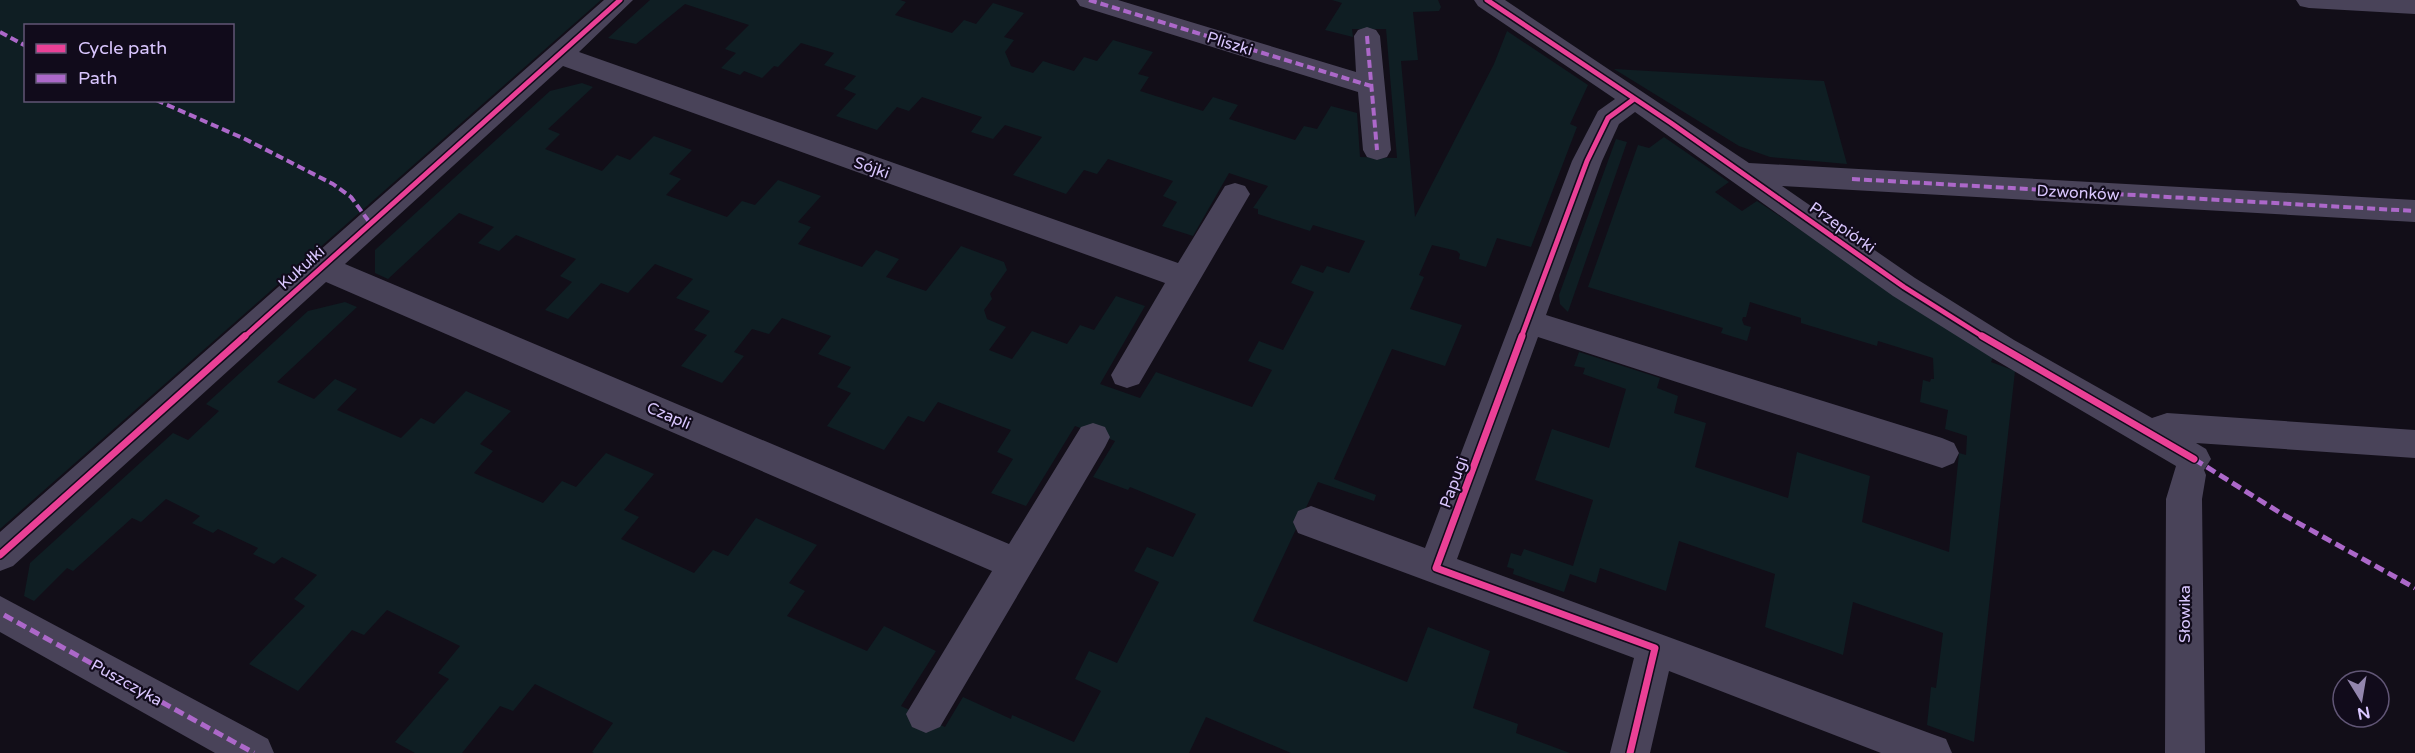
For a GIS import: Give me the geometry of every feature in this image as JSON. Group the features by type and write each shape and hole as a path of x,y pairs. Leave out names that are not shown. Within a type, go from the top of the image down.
{"street":[{"name":"Kukułki","path":"0,555 620,0"},
{"name":"Pliszki","path":"1089,0 1371,86"},
{"name":"Przepiórki","path":"1487,0 1924,299 2003,349 2155,435 2192,467"},
{"path":"2309,0 2415,6"},
{"path":"1367,36 1377,150"},
{"name":"Sójki","path":"560,55 1185,278"},
{"name":"Papugi","path":"1436,568 1526,321 1599,133 1608,117 1634,99"},
{"name":"Dzwonków","path":"1742,173 2415,211"},
{"path":"1126,375 1235,194"},
{"name":"Czapli","path":"322,267 1016,564"},
{"path":"1526,321 1942,453"},
{"path":"2155,435 2159,429 2167,427 2415,444"},
{"path":"926,714 1094,437"},
{"name":"Słowika","path":"2185,753 2184,499 2192,467"},
{"path":"1311,522 1655,648 1932,753"},
{"name":"Puszczyka","path":"0,613 255,753"},
{"path":"1630,753 1655,648"}],"shaded area":[{"path":"0,0 601,0 0,529"},
{"path":"650,0 900,0 906,2 895,15 952,33 964,20 976,24 993,3 1024,13 1004,37 1014,40 1005,52 1011,66 1033,73 1043,61 1074,71 1084,57 1097,61 1113,40 1153,52 1138,74 1149,77 1140,91 1203,111 1213,97 1238,105 1229,119 1295,140 1304,126 1317,129 1331,106 1357,113 1360,157 1397,158 1386,29 1352,29 1353,37 1325,30 1342,3 1332,0 1438,0 1441,7 1439,11 1413,12 1418,60 1401,61 1415,217 1494,64 1507,31 1588,85 1570,124 1577,127 1531,247 1497,238 1486,267 1459,259 1460,254 1457,251 1432,245 1419,275 1424,277 1410,309 1462,325 1445,366 1392,349 1334,479 1376,495 1374,501 1318,482 1253,621 1407,682 1428,627 1490,651 1473,708 1518,724 1516,733 1570,753 1291,753 1206,717 1189,753 594,753 592,752 613,723 535,684 513,711 500,706 462,753 415,753 395,742 449,679 438,673 460,646 387,610 364,635 352,630 298,691 249,664 305,606 294,599 317,575 282,557 274,564 253,554 258,548 218,529 213,533 192,523 200,516 166,499 141,522 132,518 73,571 67,568 34,601 24,596 30,563 173,433 188,440 219,411 206,404 308,311 345,302 357,307 277,382 314,399 335,379 357,389 337,410 401,438 421,418 434,424 466,391 511,411 480,444 493,451 474,473 543,503 562,481 576,487 606,453 654,474 624,510 639,517 621,539 694,573 713,550 728,556 756,518 817,545 789,583 805,591 787,616 867,651 884,626 936,651 901,706 945,727 963,697 1011,719 1012,715 1074,742 1101,691 1075,679 1089,651 1117,663 1159,582 1134,571 1147,547 1173,557 1196,514 1130,487 1128,490 1093,477 1115,441 1075,426 1026,506 991,493 1013,459 997,452 1011,430 938,402 924,422 908,416 884,450 827,426 851,393 837,387 851,367 818,354 831,336 782,318 769,334 752,329 734,352 744,356 722,383 681,366 707,335 694,330 710,311 676,298 693,279 655,264 628,293 601,283 568,319 545,310 572,282 560,276 576,259 516,235 499,251 478,243 494,227 459,213 388,279 375,273 375,250 550,91 582,83 593,87 548,129 560,134 545,149 602,171 617,155 630,160 654,136 692,150 669,174 681,179 666,195 727,217 742,201 755,205 778,180 821,196 798,222 811,227 798,244 862,267 876,250 899,259 886,277 926,291 961,246 1004,262 1007,270 990,294 992,299 984,310 987,319 1006,327 989,350 1012,359 1032,331 1067,344 1080,325 1094,330 1116,296 1145,306 1100,384 1140,398 1156,372 1252,407 1272,370 1248,361 1259,341 1283,350 1314,292 1291,283 1301,265 1323,273 1327,266 1349,273 1365,241 1313,225 1310,231 1258,214 1258,209 1253,208 1268,186 1229,173 1193,236 1162,226 1177,202 1163,196 1173,181 1108,159 1097,174 1084,170 1066,194 1013,175 1042,137 1005,125 993,139 971,132 982,117 922,97 909,111 897,107 877,130 836,116 856,94 844,89 856,76 824,65 834,53 801,43 778,67 774,66 762,78 744,71 740,75 721,68 736,53 725,49 749,25 685,4 636,44 608,38"},
{"path":"1614,69 1824,81 1847,164 1770,157 1739,146"},
{"path":"1664,137 1729,182 1715,192 1742,211 1757,201 1939,322 1995,353 1991,362 2015,371 1974,742 1927,725 1931,687 1936,688 1943,633 1853,602 1843,655 1765,627 1775,574 1679,541 1666,591 1600,568 1596,583 1570,574 1564,592 1513,574 1514,569 1507,567 1511,553 1521,556 1524,549 1573,566 1593,500 1535,480 1552,429 1609,448 1626,389 1583,374 1585,368 1574,366 1579,352 1660,378 1657,388 1678,396 1674,413 1706,423 1695,467 1788,498 1797,452 1870,476 1862,522 1949,552 1959,453 1966,455 1967,436 1945,429 1948,410 1920,402 1923,380 1930,382 1934,379 1933,358 1878,341 1877,346 1801,323 1801,318 1750,302 1746,317 1742,320 1744,325 1751,327 1747,341 1721,333 1723,328 1588,287 1638,145 1649,148"},
{"path":"1616,139 1627,142 1568,312 1560,304 1559,295"}],"marked path":[{"path":"1089,0 1371,86"},
{"path":"0,32 24,45"},
{"path":"1367,36 1377,150"},
{"path":"161,102 245,139 333,184 351,197 370,223"},
{"path":"1852,179 2415,211"},
{"path":"2194,459 2282,514 2415,588"},
{"path":"4,615 254,753"}],"cycle path":[{"path":"0,555 620,0"},
{"path":"1487,0 1671,123 1904,287 2003,349 2194,459"},
{"path":"1630,753 1655,648 1436,568 1587,161 1608,118 1634,99"}]}
